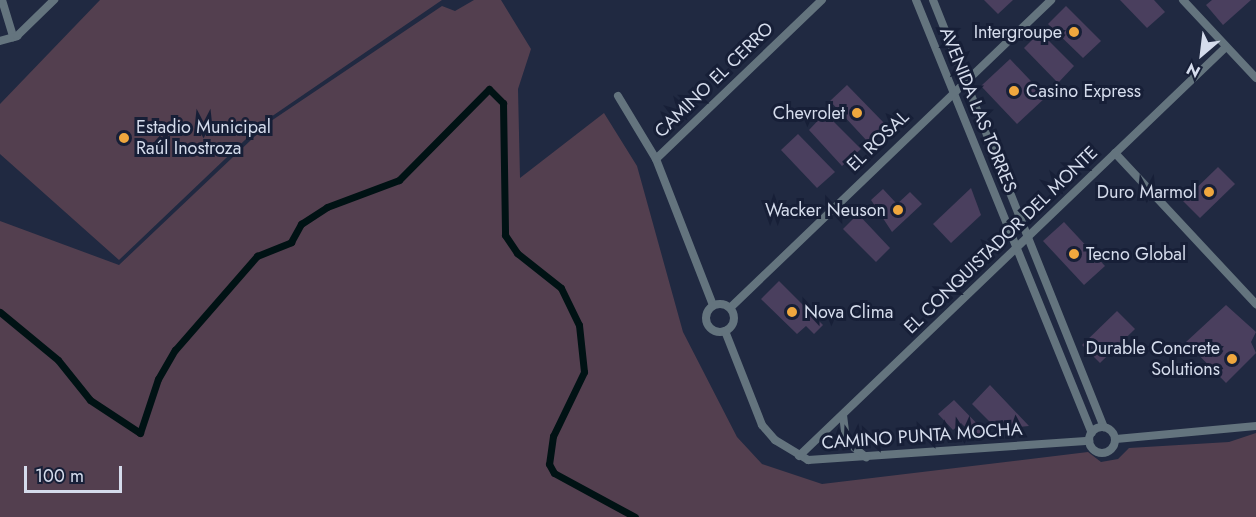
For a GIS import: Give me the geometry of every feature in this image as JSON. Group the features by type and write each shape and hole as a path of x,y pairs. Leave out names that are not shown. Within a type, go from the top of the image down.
{"street":[{"path":"2,0 13,37"},
{"path":"0,41 13,37 54,0"},
{"name":"CAMINO EL CERRO","path":"656,159 822,0"},
{"name":"AVENIDA LAS TORRES","path":"916,0 1090,437"},
{"name":"AVENIDA LAS TORRES","path":"933,0 1104,427"},
{"name":"EL ROSAL","path":"730,308 1051,0"},
{"path":"1183,0 1256,78"},
{"name":"EL CONQUISTADOR DEL MONTE","path":"799,456 1226,47"},
{"path":"618,96 656,159 713,305"},
{"path":"1115,153 1256,304"},
{"path":"713,305 730,308 734,321 725,331 708,326 706,312 713,305"},
{"name":"CAMINO PUNTA MOCHA","path":"725,331 762,425 799,456 816,461 1090,437"},
{"path":"843,415 846,441 867,457"},
{"path":"1116,439 1104,427 1090,437 1094,451 1105,453 1116,439 1256,426"}],"shaded area":[{"name":"Estadio Municipal Raúl Inostroza","path":"100,0 442,0 265,121 119,260 0,154 0,104"},
{"path":"474,0 501,0 531,49 518,89 520,178 604,113 637,166 683,332 737,437 762,464 822,484 1088,452 1101,462 1118,459 1129,448 1229,442 1256,433 1256,517 0,517 0,221 119,265 271,121 442,6 455,11"}],"building":[{"path":"984,0 1013,0 998,14"},
{"path":"1120,0 1154,0 1165,12 1147,28"},
{"path":"1212,0 1251,0 1223,25 1206,5"},
{"name":"Intergroupe","path":"1066,6 1101,41 1083,58 1048,24"},
{"path":"1040,32 1074,66 1058,83 1024,48"},
{"name":"Casino Express","path":"1010,59 1046,97 1017,124 981,86"},
{"name":"Chevrolet","path":"847,85 885,124 867,141 830,101"},
{"path":"825,113 861,149 842,166 809,130"},
{"path":"798,134 835,172 817,188 781,150"},
{"name":"Duro Marmol","path":"1218,167 1235,184 1200,218 1183,201"},
{"path":"971,188 981,215 951,243 933,224"},
{"name":"Wacker Neuson","path":"883,189 897,204 910,192 922,204 892,232 871,200"},
{"path":"858,214 890,248 876,262 843,229"},
{"name":"Tecno Global","path":"1064,222 1105,266 1084,285 1043,241"},
{"name":"Nova Clima","path":"779,281 823,325 814,334 806,326 797,334 761,299"},
{"path":"1226,305 1256,332 1251,342 1256,353 1226,383 1186,342"},
{"path":"1117,311 1135,329 1100,363 1082,345"},
{"path":"990,385 1029,426 1010,428 1002,420 995,427 972,404"},
{"path":"954,400 988,435 976,438 961,423 953,430 938,414"}],"waterway":[{"path":"0,312 58,360 90,400 140,433 158,379 175,350 257,256 291,242 301,224 327,207 399,180 489,89 503,103 505,235 517,253 561,288 579,325 584,372 553,436 549,464 554,473 635,517"}],"place":[{"name":"Intergroupe","path":"1074,32"},
{"name":"Casino Express","path":"1014,91"},
{"name":"Chevrolet","path":"857,113"},
{"name":"Estadio Municipal Raúl Inostroza","path":"124,138"},
{"name":"Duro Marmol","path":"1209,192"},
{"name":"Wacker Neuson","path":"898,210"},
{"name":"Tecno Global","path":"1074,254"},
{"name":"Nova Clima","path":"792,312"},
{"name":"Durable Concrete Solutions","path":"1232,359"}]}
